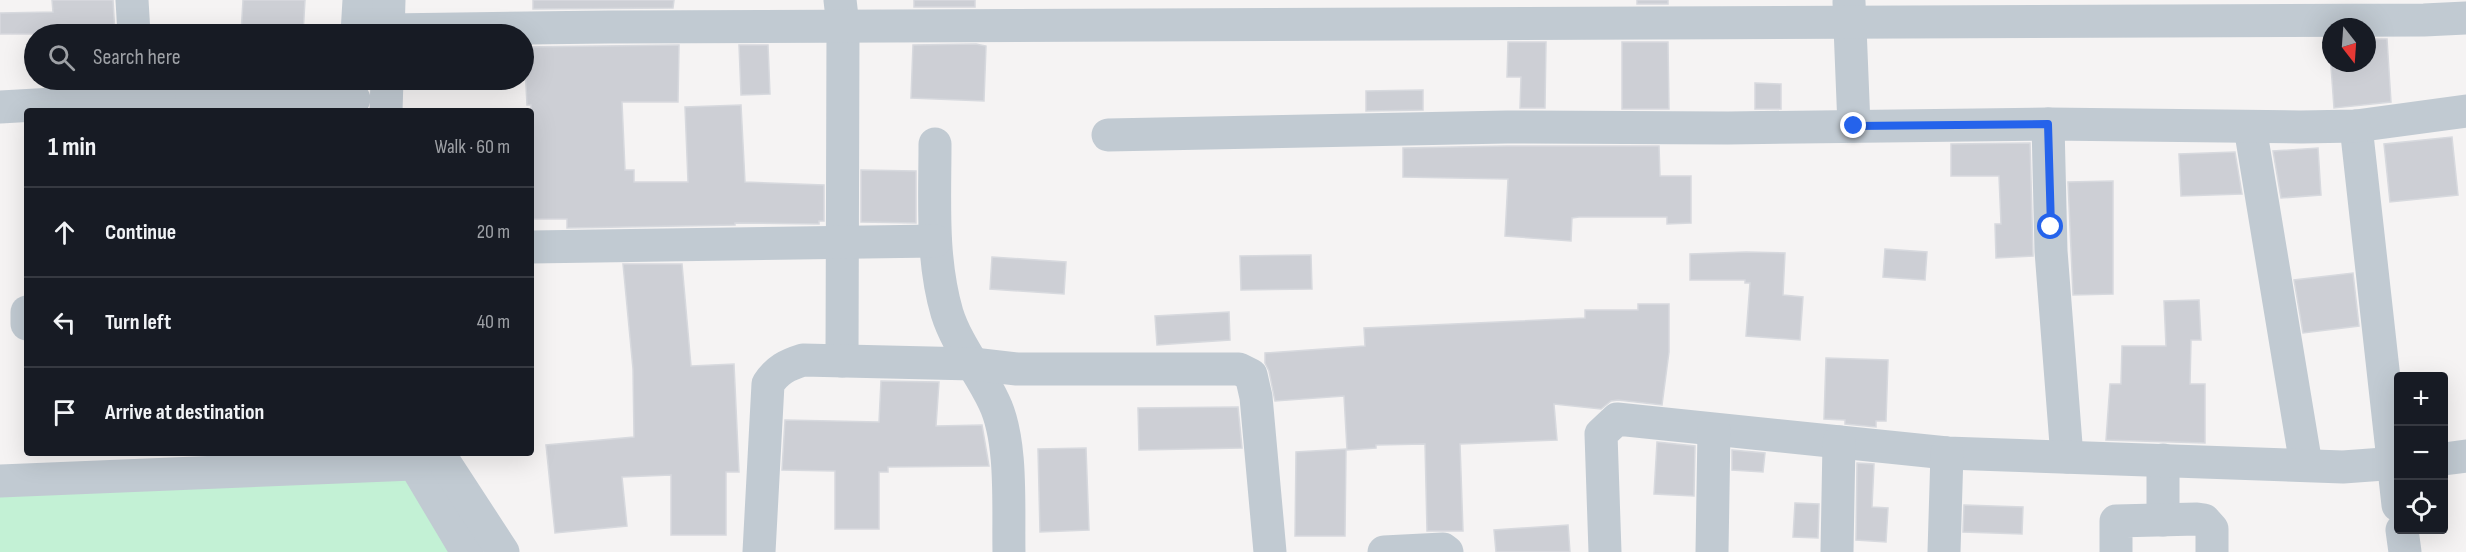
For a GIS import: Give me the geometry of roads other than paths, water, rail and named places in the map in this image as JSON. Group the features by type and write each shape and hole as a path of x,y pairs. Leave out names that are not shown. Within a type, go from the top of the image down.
{"street":[{"path":"132,0 133,24"},
{"path":"359,0 380,24"},
{"path":"400,24 608,13 1849,11 2412,21 2466,18"},
{"path":"1849,11 1854,126"},
{"path":"842,13 842,361"},
{"path":"0,107 141,90"},
{"path":"175,90 355,97"},
{"path":"386,108 387,90"},
{"path":"1108,135 1507,127 2048,124 2356,126 2466,111"},
{"path":"2048,124 2051,251 2067,457"},
{"path":"2356,126 2394,455"},
{"path":"2250,127 2306,465"},
{"path":"935,144 935,241 947,313 958,340 995,403 1003,427 1009,552"},
{"path":"534,247 935,241"},
{"path":"759,552 768,384 785,366 803,360 973,364 1017,369 1239,369 1251,375 1256,397 1270,552"},
{"path":"1605,552 1601,434 1617,419 1947,453 2343,467 2394,464"},
{"path":"1712,552 1714,430"},
{"path":"1837,552 1839,442"},
{"path":"1944,552 1947,453"},
{"path":"421,456 467,552"},
{"path":"0,481 38,466 421,456 445,463 503,552"},
{"path":"2448,458 2466,456"},
{"path":"2163,460 2163,520"},
{"path":"2116,552 2116,521 2196,519 2204,520 2212,529 2212,552"},
{"path":"2403,534 2405,552"},
{"path":"1384,552 1443,549 1447,552"}]}
